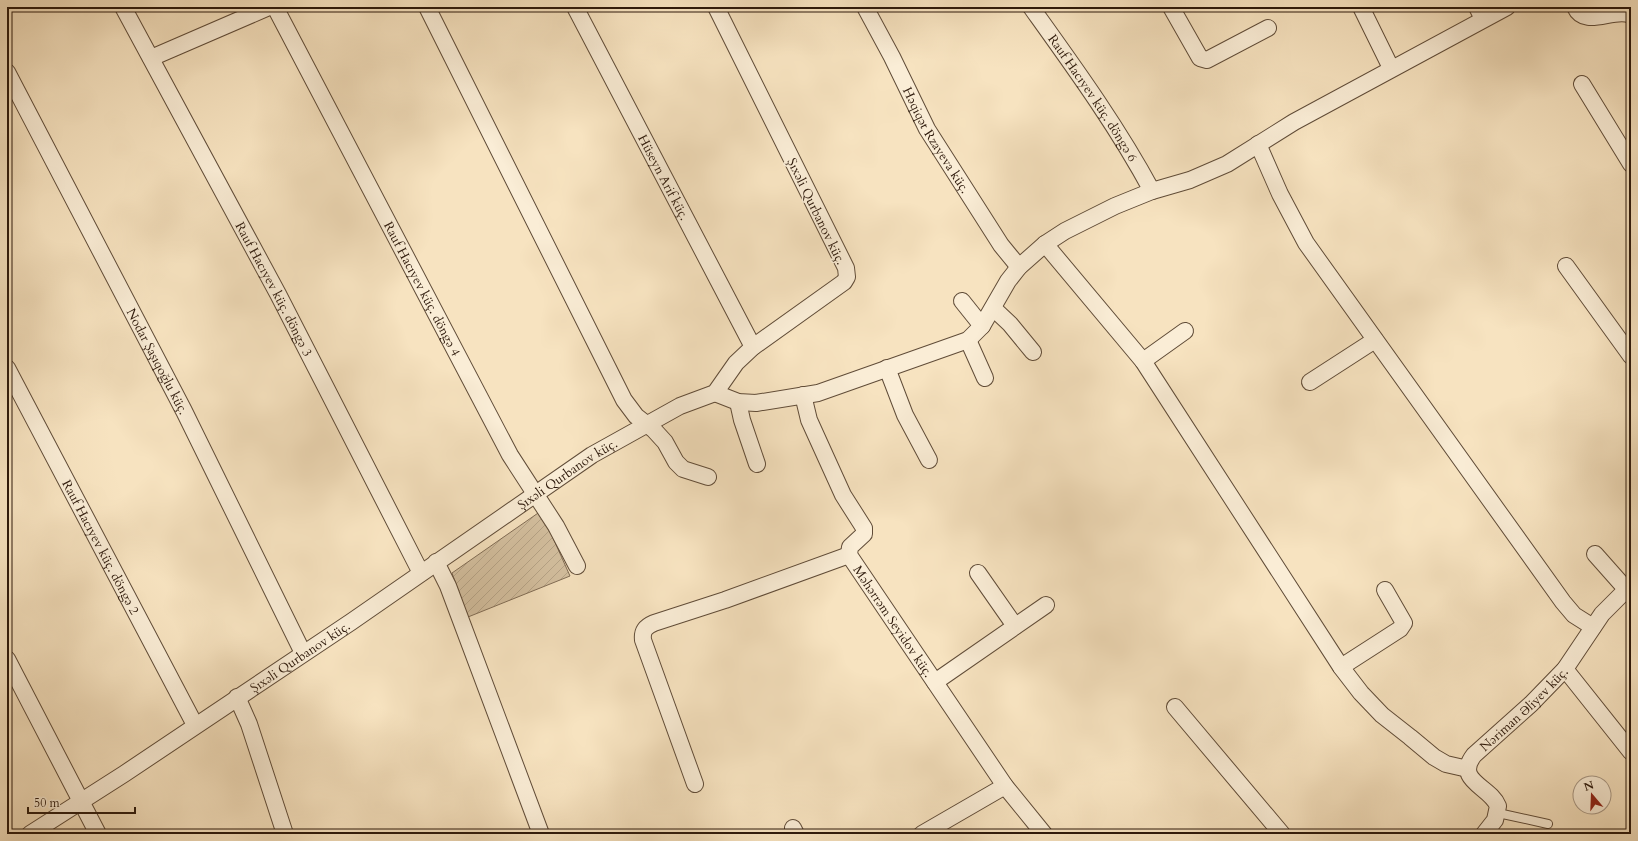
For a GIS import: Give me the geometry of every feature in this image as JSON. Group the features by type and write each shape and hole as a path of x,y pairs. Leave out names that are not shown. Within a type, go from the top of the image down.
{"street":[{"name":"Rauf Hacıyev küç. döngə 3","path":"123,7 278,294 421,573"},
{"path":"151,58 269,7"},
{"name":"Rauf Hacıyev küç. döngə 4","path":"275,7 510,454 536,492 577,566"},
{"path":"427,7 624,400 645,424 654,430 665,442 676,462 683,469 708,477"},
{"name":"Hüseyn Arif küç.","path":"576,7 753,347"},
{"name":"Şıxəli Qurbanov küç.","path":"30,834 124,774 592,455 645,424 680,406 715,393 736,363 753,347 844,282 847,277 846,268 716,7"},
{"name":"Həqiqət Rzayeva küç.","path":"865,7 892,57 927,129 1001,245 1019,267"},
{"name":"Rauf Hacıyev küç. döngə 6","path":"1032,7 1106,112 1130,150 1152,191"},
{"path":"1171,7 1200,58 1207,60 1268,28"},
{"path":"1361,7 1391,68"},
{"path":"715,393 738,402 756,403 833,389 887,368 968,340 982,326 1008,280 1019,267 1044,244 1065,231 1108,209 1152,191 1206,174 1227,164 1258,144 1391,68 1480,13 1507,7"},
{"path":"1575,7 1577,12 1583,16 1592,17 1621,12 1631,15"},
{"name":"Nodar Şaşıqoğlu küç.","path":"7,72 184,412 303,653"},
{"path":"1582,84 1631,164"},
{"path":"1258,144 1280,194 1306,243 1563,602 1574,615 1593,627"},
{"path":"1044,244 1143,361 1341,667 1361,692 1382,714 1434,757 1446,764 1468,769 1472,780 1496,801 1498,813 1484,834"},
{"path":"1566,266 1631,356"},
{"path":"962,300 982,326"},
{"path":"993,308 1010,324 1033,352"},
{"path":"1143,361 1185,331"},
{"path":"968,340 985,378"},
{"path":"1310,382 1375,340"},
{"name":"Rauf Hacıyev küç. döngə 2","path":"7,368 195,725"},
{"path":"887,368 905,415 929,460"},
{"name":"Məhərrəm Seyidov küç.","path":"803,395 809,420 843,495 864,528 864,534 850,547 849,555 1005,786 1044,834"},
{"path":"738,402 742,420 757,464"},
{"path":"1595,554 1628,587"},
{"path":"694,784 643,640 642,634 646,627 654,623 769,585 849,555"},
{"path":"436,562 448,586 540,834"},
{"path":"978,573 1015,626"},
{"name":"Nəriman Əliyev küç.","path":"1468,769 1469,762 1474,755 1531,704 1565,669 1577,654 1593,627 1628,587"},
{"path":"1341,667 1400,629 1404,623 1385,590"},
{"path":"935,682 1046,605"},
{"path":"7,659 98,834"},
{"path":"1565,669 1631,752"},
{"path":"237,697 250,724 286,834"},
{"path":"1175,707 1282,834"},
{"path":"922,834 1005,786"}],"lane":[{"path":"1498,813 1548,824"}],"shaded area":[{"path":"541,511 570,576 468,617 452,573"}]}
